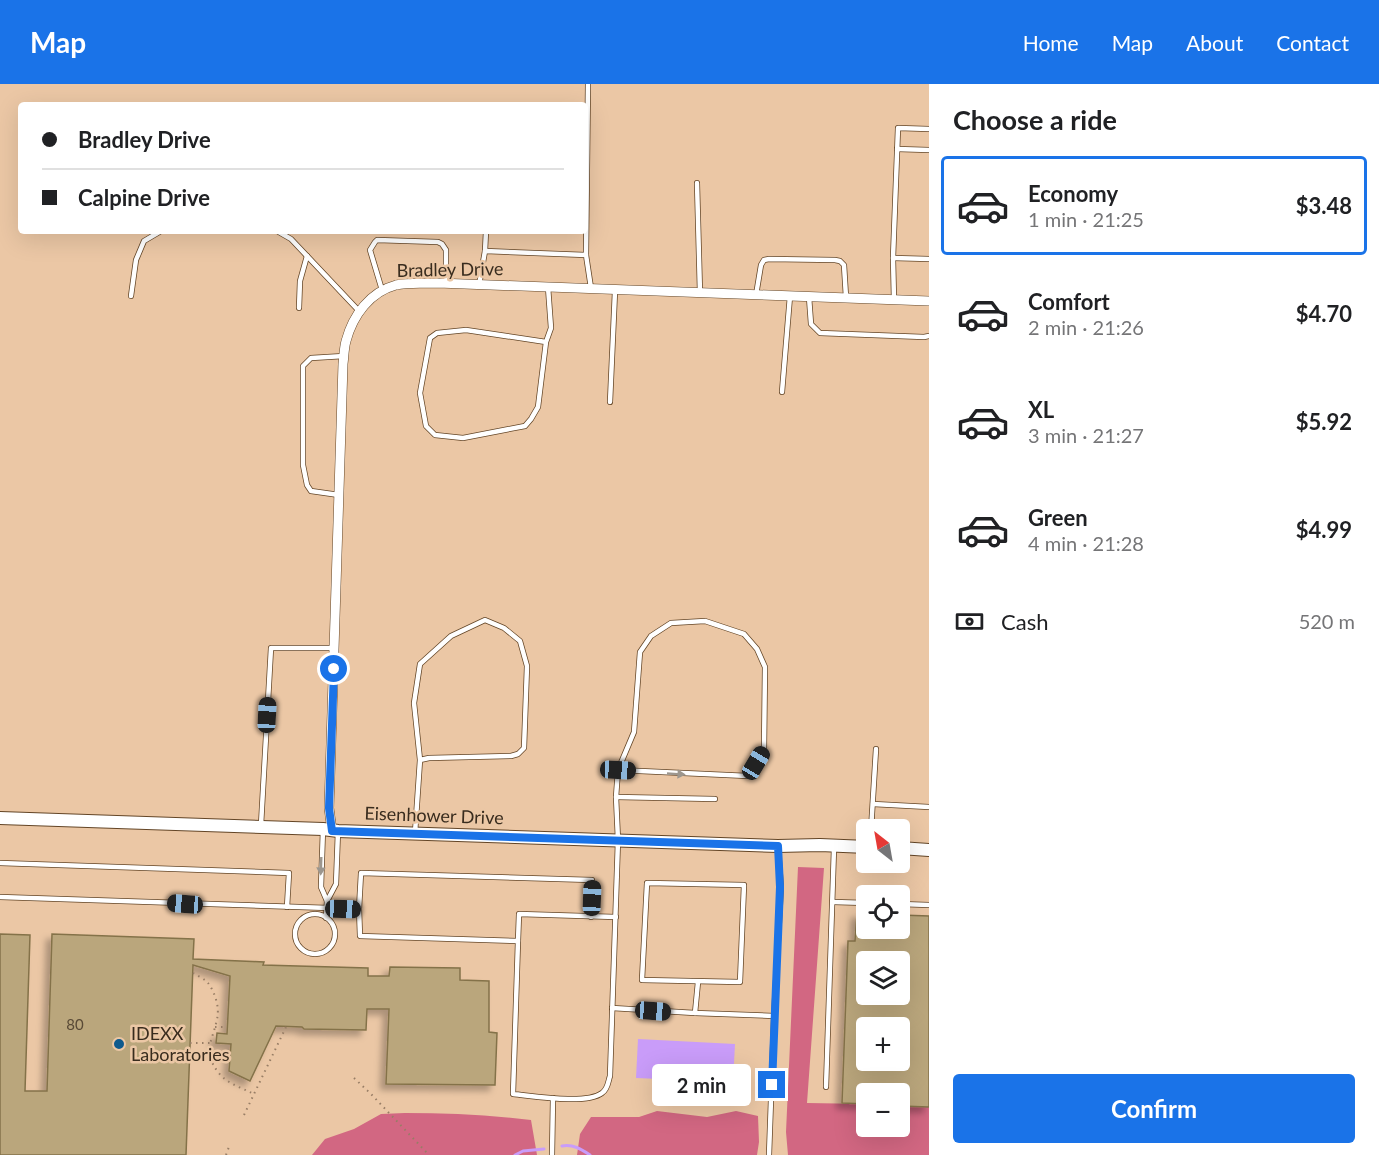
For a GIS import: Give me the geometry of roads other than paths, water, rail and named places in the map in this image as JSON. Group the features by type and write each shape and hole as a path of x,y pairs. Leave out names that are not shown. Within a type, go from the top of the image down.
{"street":[{"name":"Bradley Drive","path":"331,830 329,808 344,356 354,319 359,311 382,290 399,284 446,284 929,301"},
{"name":"Eisenhower Drive","path":"0,818 778,846 856,847"},
{"path":"910,849 929,850"}],"lane":[{"path":"588,84 588,102"},
{"path":"894,300 893,258 898,128 929,129"},
{"path":"897,149 929,150"},
{"path":"697,183 700,293"},
{"path":"131,296 136,260 144,241 156,234"},
{"path":"282,234 291,239 359,311"},
{"path":"479,285 486,234"},
{"path":"586,234 586,255 591,289"},
{"path":"382,290 370,250 377,240 442,244 446,250 446,284"},
{"path":"485,251 586,255"},
{"path":"299,308 300,281 307,256"},
{"path":"893,258 929,260"},
{"path":"756,295 761,265 764,260 835,260 844,265 846,298"},
{"path":"546,342 466,330 437,333 430,338 420,393 426,426 435,435 463,438 525,426 538,407 546,342 550,328 548,287"},
{"path":"610,402 615,290"},
{"path":"782,392 790,296"},
{"path":"809,297 811,324 820,333 929,336"},
{"path":"339,495 311,491 307,485 303,465 303,366 311,358 344,356"},
{"path":"415,833 420,760 414,703 420,664 451,636 485,620 504,628 520,641 527,666 524,748 518,754 511,756 420,760"},
{"path":"615,917 519,914 513,1094 553,1098 587,1098 601,1094 607,1088 610,1076 618,840 616,797 618,770 634,732 640,652 651,636 671,622 705,621 744,634 757,649 765,667 764,750 748,776 618,770"},
{"path":"261,828 271,648 335,648"},
{"path":"872,819 876,749"},
{"path":"616,797 715,800"},
{"path":"873,804 929,807"},
{"path":"327,901 336,884 331,830"},
{"path":"327,918 315,913 307,915 301,919 294,931 297,945 308,954 315,955 327,951 335,934 327,918 327,901 321,887 331,830"},
{"path":"769,1155 780,887 778,846"},
{"path":"826,1087 835,846"},
{"path":"0,863 289,873 287,907"},
{"path":"518,942 360,936 361,873 592,880 591,916"},
{"path":"647,883 744,885 740,982 698,982 642,980 647,883"},
{"path":"0,897 359,909"},
{"path":"833,902 856,903"},
{"path":"910,904 929,905"},
{"path":"695,1013 698,982"},
{"path":"612,1008 774,1016"},
{"path":"552,1155 553,1098"}],"waterway":[{"path":"562,1146 573,1146 590,1155"},
{"path":"515,1155 523,1151 544,1149"}],"place":[{"name":"IDEXX Laboratories","path":"119,1044"}]}
